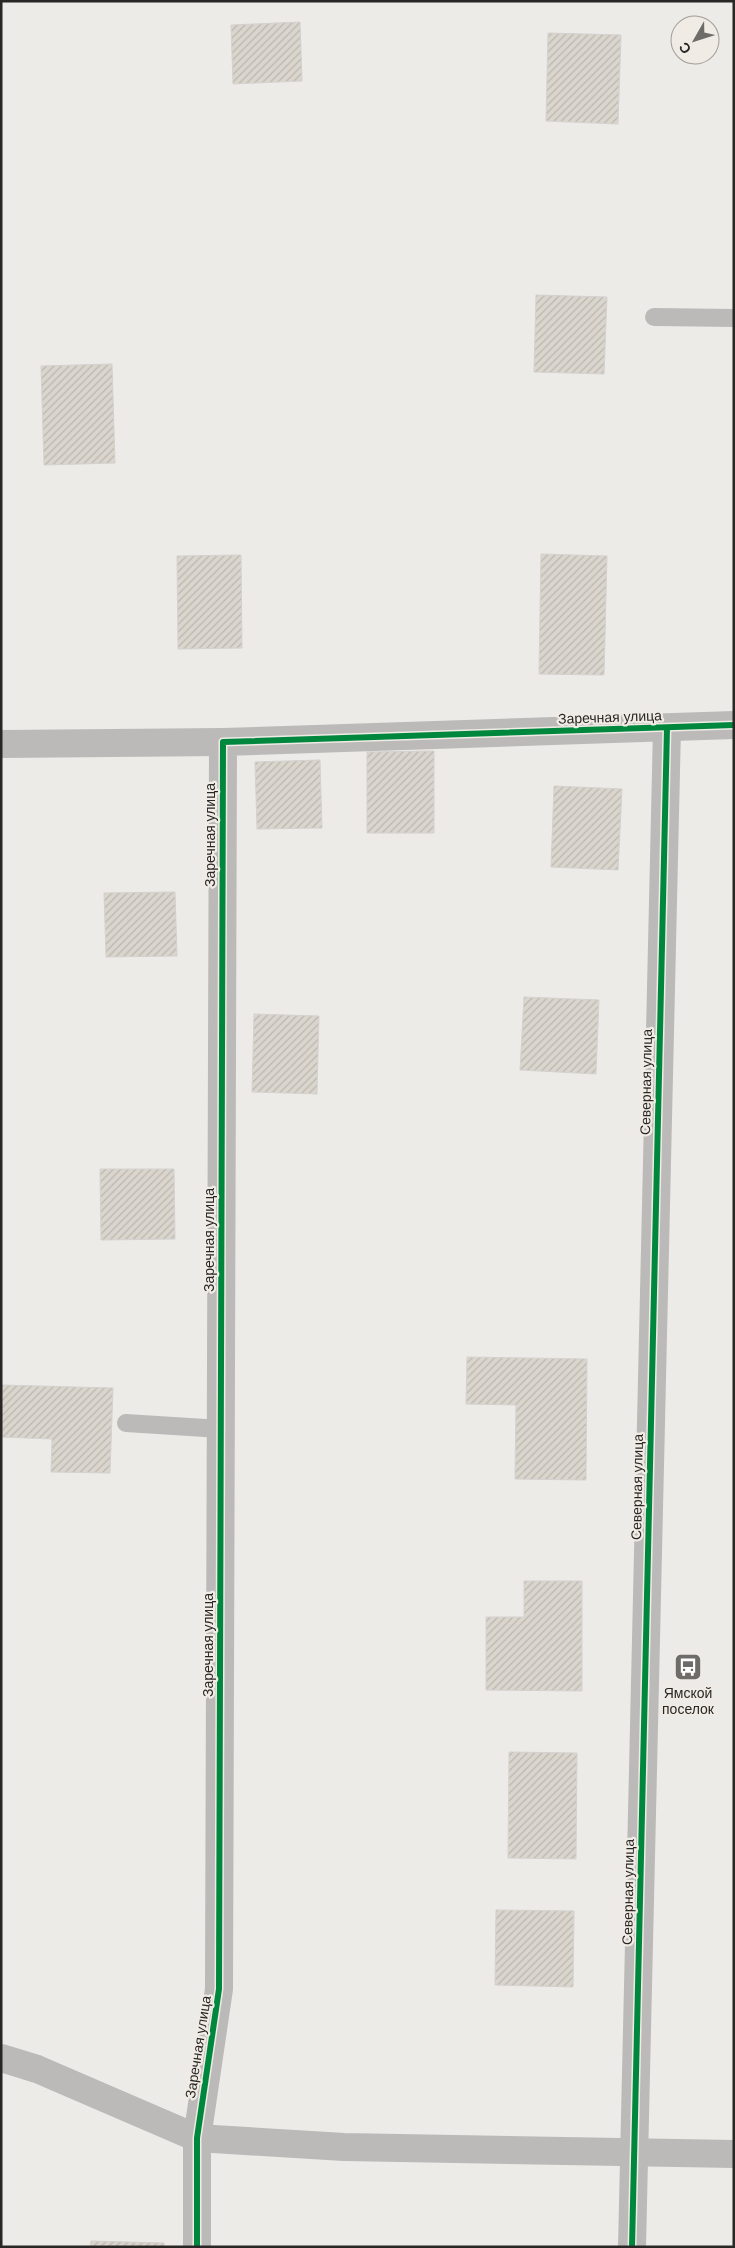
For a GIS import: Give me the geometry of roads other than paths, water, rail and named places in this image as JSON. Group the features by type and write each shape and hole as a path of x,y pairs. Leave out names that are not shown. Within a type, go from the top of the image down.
{"street":[{"name":"Заречная улица","path":"1,744 223,742 734,726"},
{"name":"Северная улица","path":"632,2247 666,728"},
{"name":"Заречная улица","path":"197,2247 197,2138 219,1989 223,742"},
{"path":"1,2058 37,2070 197,2138 344,2147 734,2154"}],"lane":[{"path":"654,318 734,318"},
{"path":"126,1423 221,1429"}],"place":[{"name":"Ямской поселок","path":"688,1667"}]}
